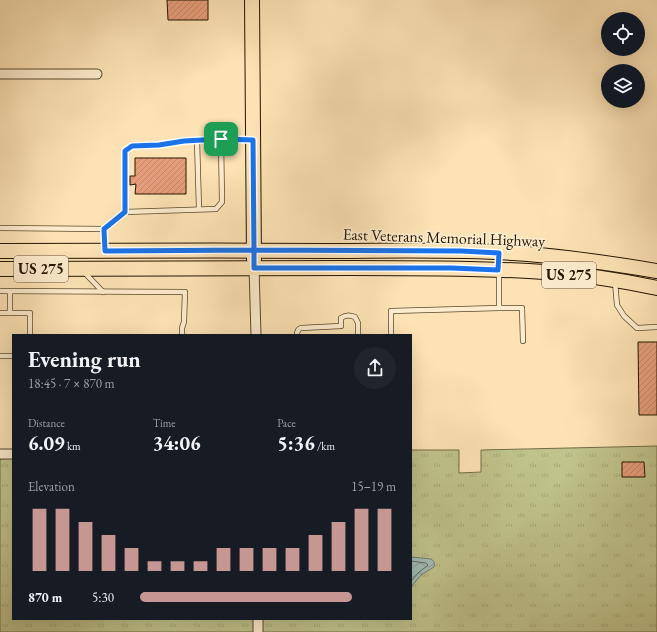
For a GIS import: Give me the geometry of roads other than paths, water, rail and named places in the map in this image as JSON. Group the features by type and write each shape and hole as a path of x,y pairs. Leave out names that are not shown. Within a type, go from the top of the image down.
{"main road":[{"path":"252,0 254,268"},
{"name":"US 275","path":"0,251 254,250"},
{"name":"East Veterans Memorial Highway","path":"254,250 461,251 534,255 657,271"},
{"name":"US 275","path":"0,269 254,268"},
{"name":"East Veterans Memorial Highway","path":"254,268 452,268 531,271 615,280 657,288"}],"street":[{"path":"0,74 96,74"},
{"path":"254,268 256,334"},
{"path":"0,454 12,454"},
{"path":"258,620 258,632"}],"lane":[{"path":"0,228 104,229 125,212 216,209 222,202 221,139"},
{"path":"125,212 125,151 132,146 159,145 198,140 253,140"},
{"path":"198,140 199,209"},
{"path":"104,229 105,251"},
{"path":"499,253 499,308"},
{"path":"82,269 103,292"},
{"path":"615,280 617,305 624,316 637,328 657,327"},
{"path":"0,291 185,292 182,334"},
{"path":"10,292 10,313"},
{"path":"391,334 391,311 522,308 523,341"},
{"path":"0,313 30,313 30,334"},
{"path":"297,334 301,328 341,326 341,318 345,315 355,317 358,323 358,334"},
{"path":"0,356 12,356"}],"water":[{"path":"412,557 431,559 434,561 434,567 421,575 412,586"}]}
